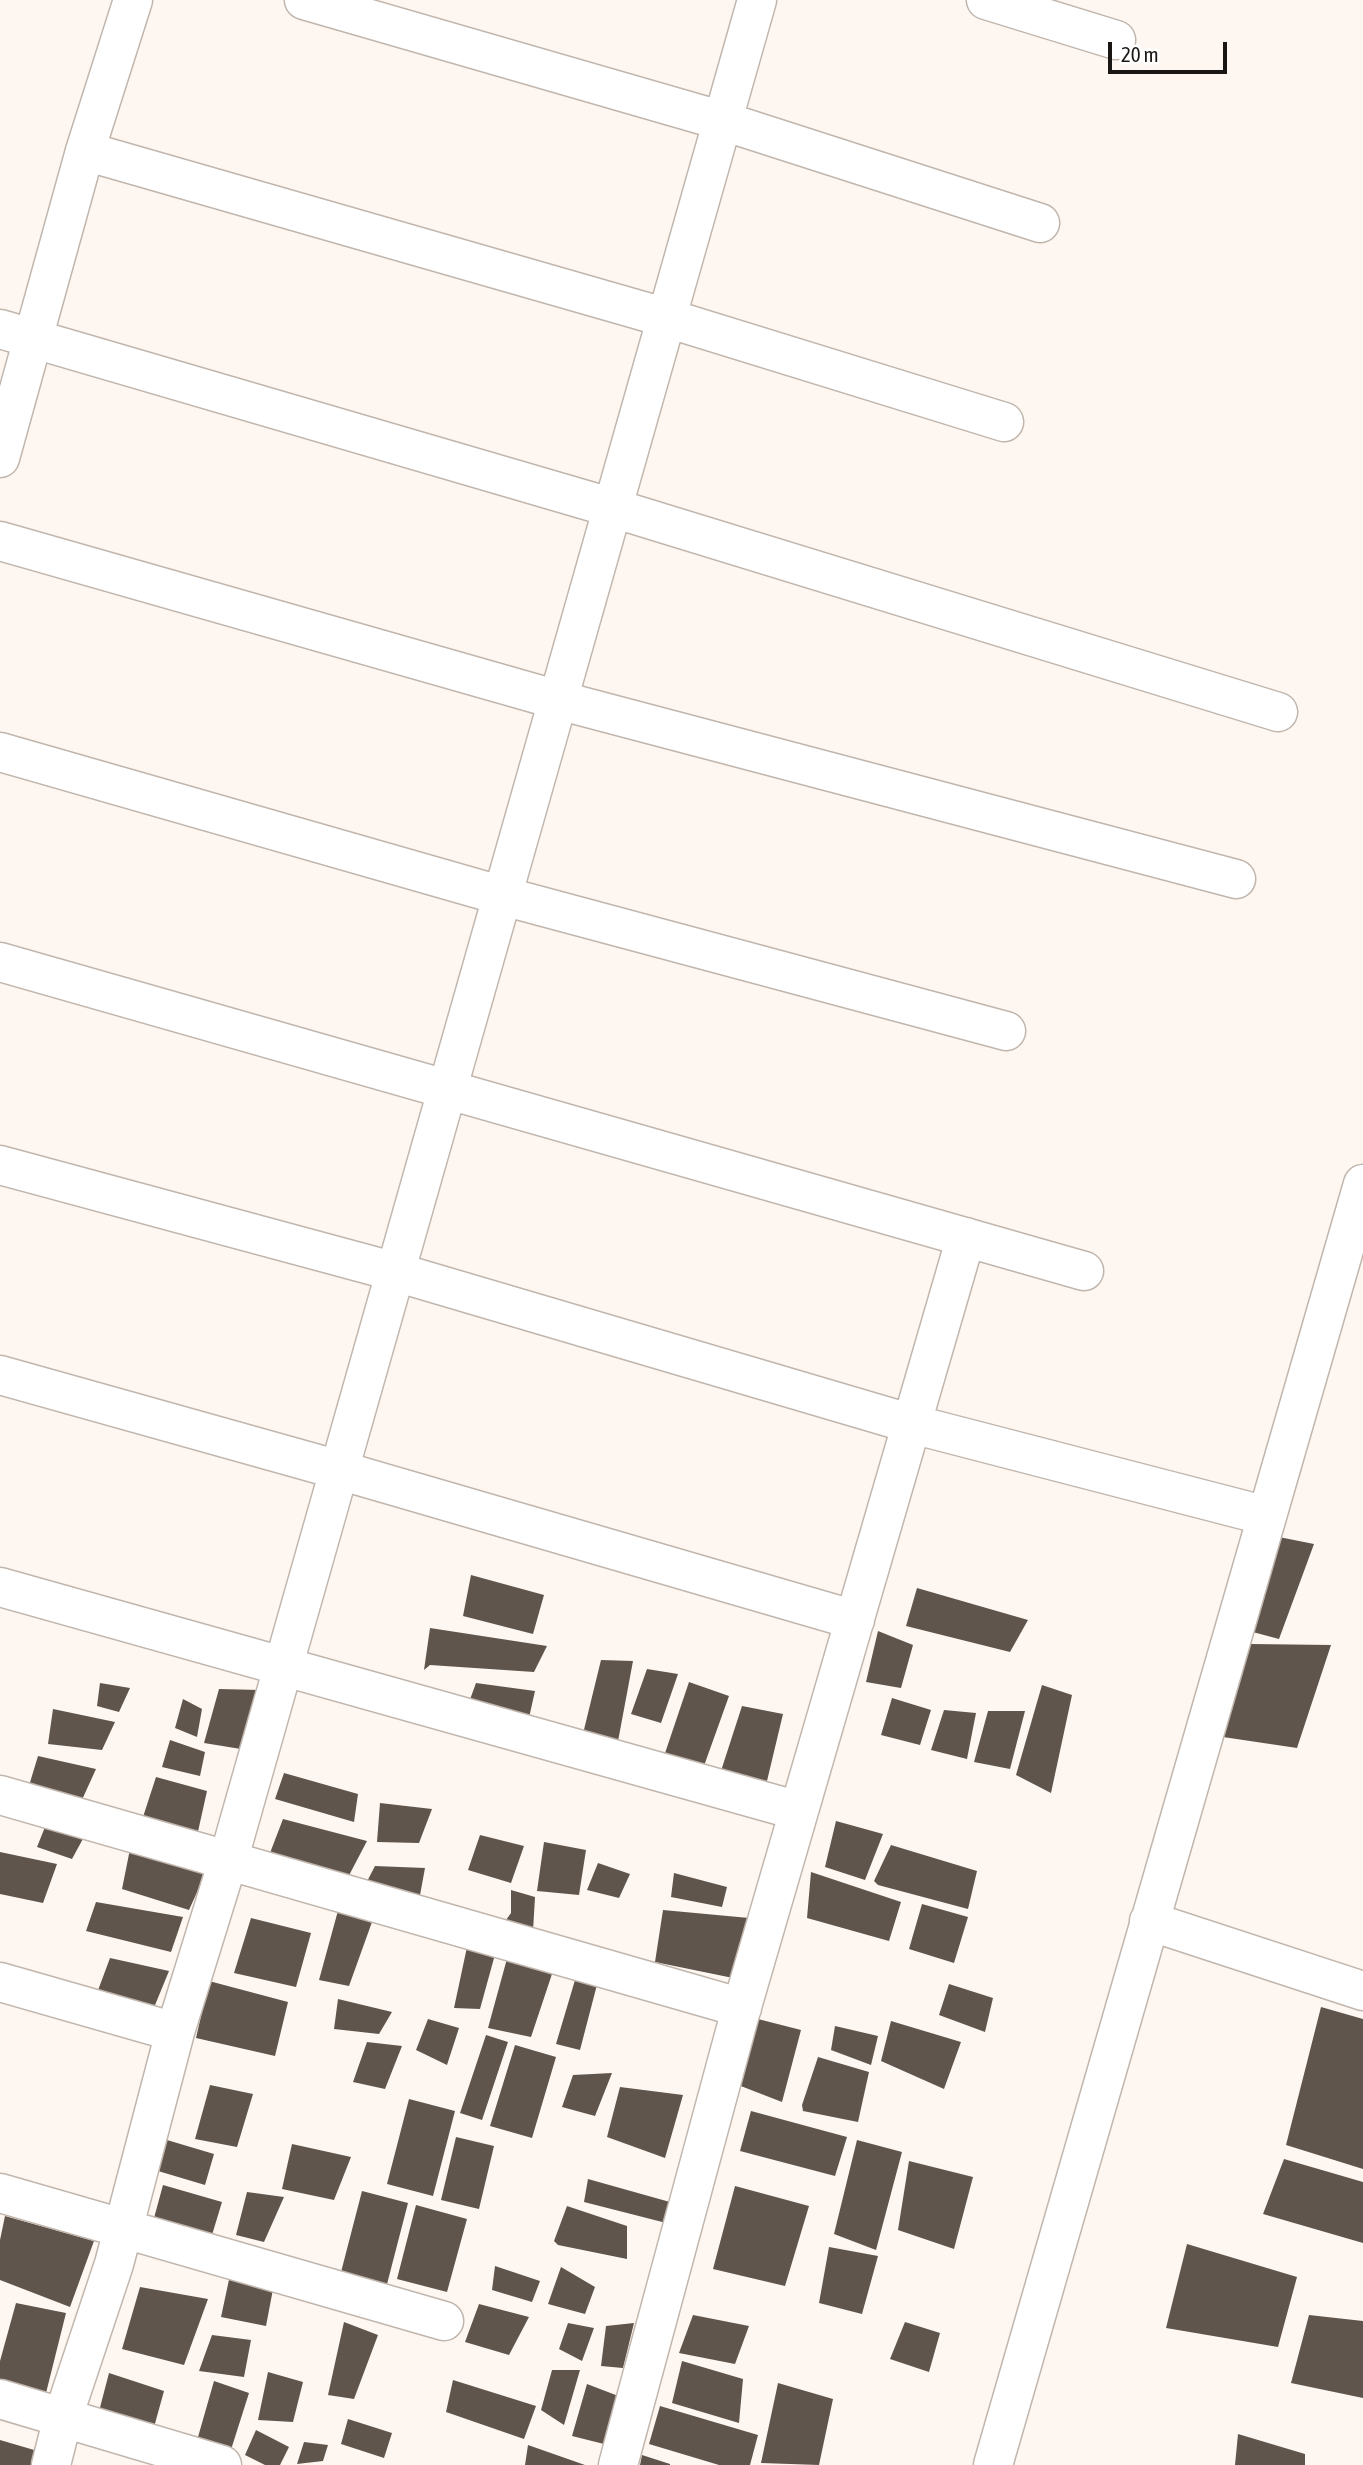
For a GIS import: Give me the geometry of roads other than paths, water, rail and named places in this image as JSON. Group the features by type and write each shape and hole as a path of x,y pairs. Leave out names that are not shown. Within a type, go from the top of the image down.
{"street":[{"path":"0,458 16,333 85,151 133,0"},
{"path":"304,0 723,121 1040,223"},
{"path":"51,2465 63,2417 124,2227 175,2032 229,1861 757,0"},
{"path":"986,0 1116,40"},
{"path":"85,151 667,318 1004,422"},
{"path":"16,333 613,508 1278,712"},
{"path":"0,541 558,700 1236,879"},
{"path":"0,752 503,895 1006,1031"},
{"path":"0,962 1084,1271"},
{"path":"0,1165 396,1272 912,1424 1266,1516"},
{"path":"993,2465 1363,1184"},
{"path":"618,2465 742,2008 966,1237"},
{"path":"0,1375 855,1620"},
{"path":"0,1587 799,1811"},
{"path":"0,1796 742,2008"},
{"path":"1149,1921 1363,1991"},
{"path":"0,1982 175,2032"},
{"path":"0,2193 444,2321"},
{"path":"0,2399 222,2465"}]}
